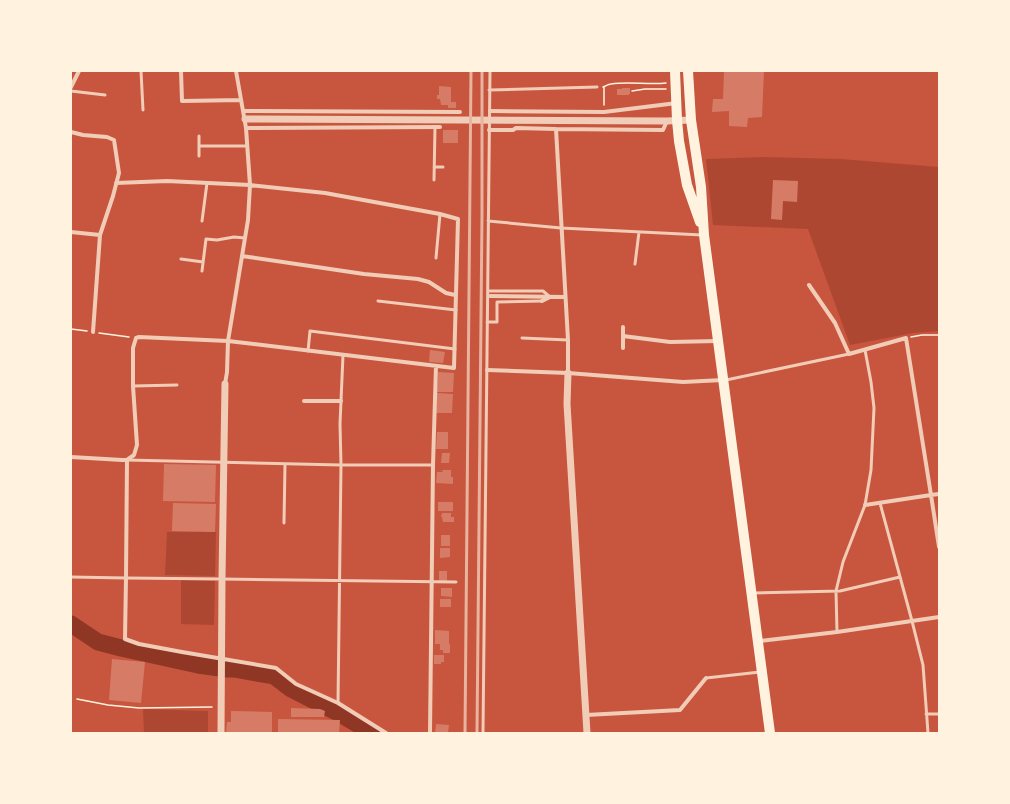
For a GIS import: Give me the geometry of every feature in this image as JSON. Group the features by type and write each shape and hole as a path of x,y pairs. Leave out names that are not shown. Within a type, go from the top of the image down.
{"highway":[{"path":"675,71 677,103 672,120 679,141 687,185 704,235"},
{"path":"688,71 691,120 701,187 704,235 770,733"}],"street":[{"path":"71,87 79,71"},
{"path":"181,71 182,101 241,100"},
{"path":"221,733 220,672 228,341 248,220 250,186 245,119 236,71"},
{"path":"490,111 604,112 677,103"},
{"path":"244,111 460,112"},
{"path":"424,127 429,112"},
{"path":"245,119 691,120"},
{"path":"489,130 513,130 516,128 663,130 672,120"},
{"path":"246,128 440,126"},
{"path":"556,129 568,340 567,404 587,733"},
{"path":"71,132 83,135 107,137 114,140 119,173 100,235 93,332"},
{"path":"71,457 127,460 134,455 137,445 133,386 133,348 136,338 139,337 228,341 454,368 458,219 440,214 325,193 250,186 167,181 116,183"},
{"path":"71,232 100,235"},
{"path":"242,256 364,274 418,279 429,282 446,293 455,295"},
{"path":"809,285 835,323 849,354 906,338 939,547"},
{"path":"490,296 565,297"},
{"path":"542,301 550,297"},
{"path":"623,327 623,348"},
{"path":"623,336 670,342 718,341"},
{"path":"430,733 433,465 436,366"},
{"path":"487,370 568,373 683,382 724,380"},
{"path":"304,401 341,401"},
{"path":"127,460 124,639 139,644 221,661 276,668 296,684 338,703 386,733"},
{"path":"865,505 939,494"},
{"path":"758,641 837,632 939,616"},
{"path":"586,715 680,710 706,678"}],"lane":[{"path":"141,71 143,110"},
{"path":"483,733 490,71"},
{"path":"489,90 597,87"},
{"path":"71,91 105,95"},
{"path":"434,180 435,126"},
{"path":"199,136 199,156"},
{"path":"199,146 247,146"},
{"path":"434,167 443,167"},
{"path":"202,221 207,183"},
{"path":"436,258 440,214"},
{"path":"488,221 562,228 704,235"},
{"path":"635,264 639,232"},
{"path":"202,271 206,238 217,240 234,237 245,238"},
{"path":"181,259 203,262"},
{"path":"488,291 543,291 550,297"},
{"path":"378,301 456,310"},
{"path":"487,322 497,322 498,302 542,301"},
{"path":"308,351 310,331 455,349"},
{"path":"522,338 568,340"},
{"path":"837,632 836,591 843,562 865,505 871,470 874,408 865,350"},
{"path":"724,380 849,354"},
{"path":"338,703 341,465 340,424 343,355"},
{"path":"133,386 177,385"},
{"path":"127,460 341,465 433,465"},
{"path":"284,523 285,464"},
{"path":"880,503 923,665 928,733"},
{"path":"71,577 456,582"},
{"path":"752,593 836,591 900,577"},
{"path":"706,678 762,671"},
{"path":"926,714 939,714"}],"path":[{"path":"604,112 604,87 609,84 671,83"},
{"path":"632,91 645,88 671,89"},
{"path":"71,329 136,338"},
{"path":"906,338 922,335 939,335"},
{"path":"77,699 108,705 138,708 221,707"}],"shaded area":[{"path":"764,157 841,159 939,167 939,331 913,333 850,345 808,229 713,225 706,159"},
{"path":"167,532 216,532 215,576 165,575"},
{"path":"181,580 215,581 214,625 181,624"},
{"path":"143,709 208,711 208,733 144,733"}],"building":[{"path":"724,71 764,71 762,117 748,118 747,127 729,126 729,111 712,112 713,99 723,99"},
{"path":"439,86 451,87 451,102 456,102 456,108 448,108 448,105 441,105 440,99 437,99 437,95 439,95"},
{"path":"630,88 630,94 617,95 617,89"},
{"path":"443,130 458,130 458,143 443,143"},
{"path":"773,180 798,181 797,202 783,201 782,220 771,219"},
{"path":"430,350 445,352 443,363 429,362"},
{"path":"438,372 454,373 453,392 437,392"},
{"path":"437,393 453,394 452,413 436,413"},
{"path":"437,432 448,432 448,449 436,449"},
{"path":"442,453 450,453 449,463 441,463"},
{"path":"164,464 216,465 215,502 163,501"},
{"path":"442,470 451,470 453,484 436,483 437,472 443,472"},
{"path":"438,502 453,502 453,511 438,511"},
{"path":"173,503 216,504 215,532 172,531"},
{"path":"442,513 451,513 451,517 454,517 454,522 443,522 441,517"},
{"path":"441,535 450,535 450,546 441,546"},
{"path":"440,548 450,548 450,557 440,558"},
{"path":"439,571 447,571 447,581 439,581"},
{"path":"441,588 452,588 452,597 441,596"},
{"path":"440,599 451,599 451,607 440,607"},
{"path":"435,630 449,631 449,644 435,644"},
{"path":"440,644 450,644 450,653 443,653 443,650 440,650"},
{"path":"434,655 444,655 444,662 441,662 441,664 434,664"},
{"path":"112,659 145,662 141,703 109,700"},
{"path":"291,708 320,709 325,711 324,717 291,717"},
{"path":"231,711 272,712 272,733 226,733 227,722 231,722"},
{"path":"278,719 340,720 339,733 278,733"},
{"path":"436,724 449,725 448,733 435,733"}],"waterway":[{"path":"71,624 98,642 121,648 198,665 274,676 291,689 340,714 372,733"}],"railway":[{"path":"465,733 471,71"},
{"path":"477,733 482,71"}]}
